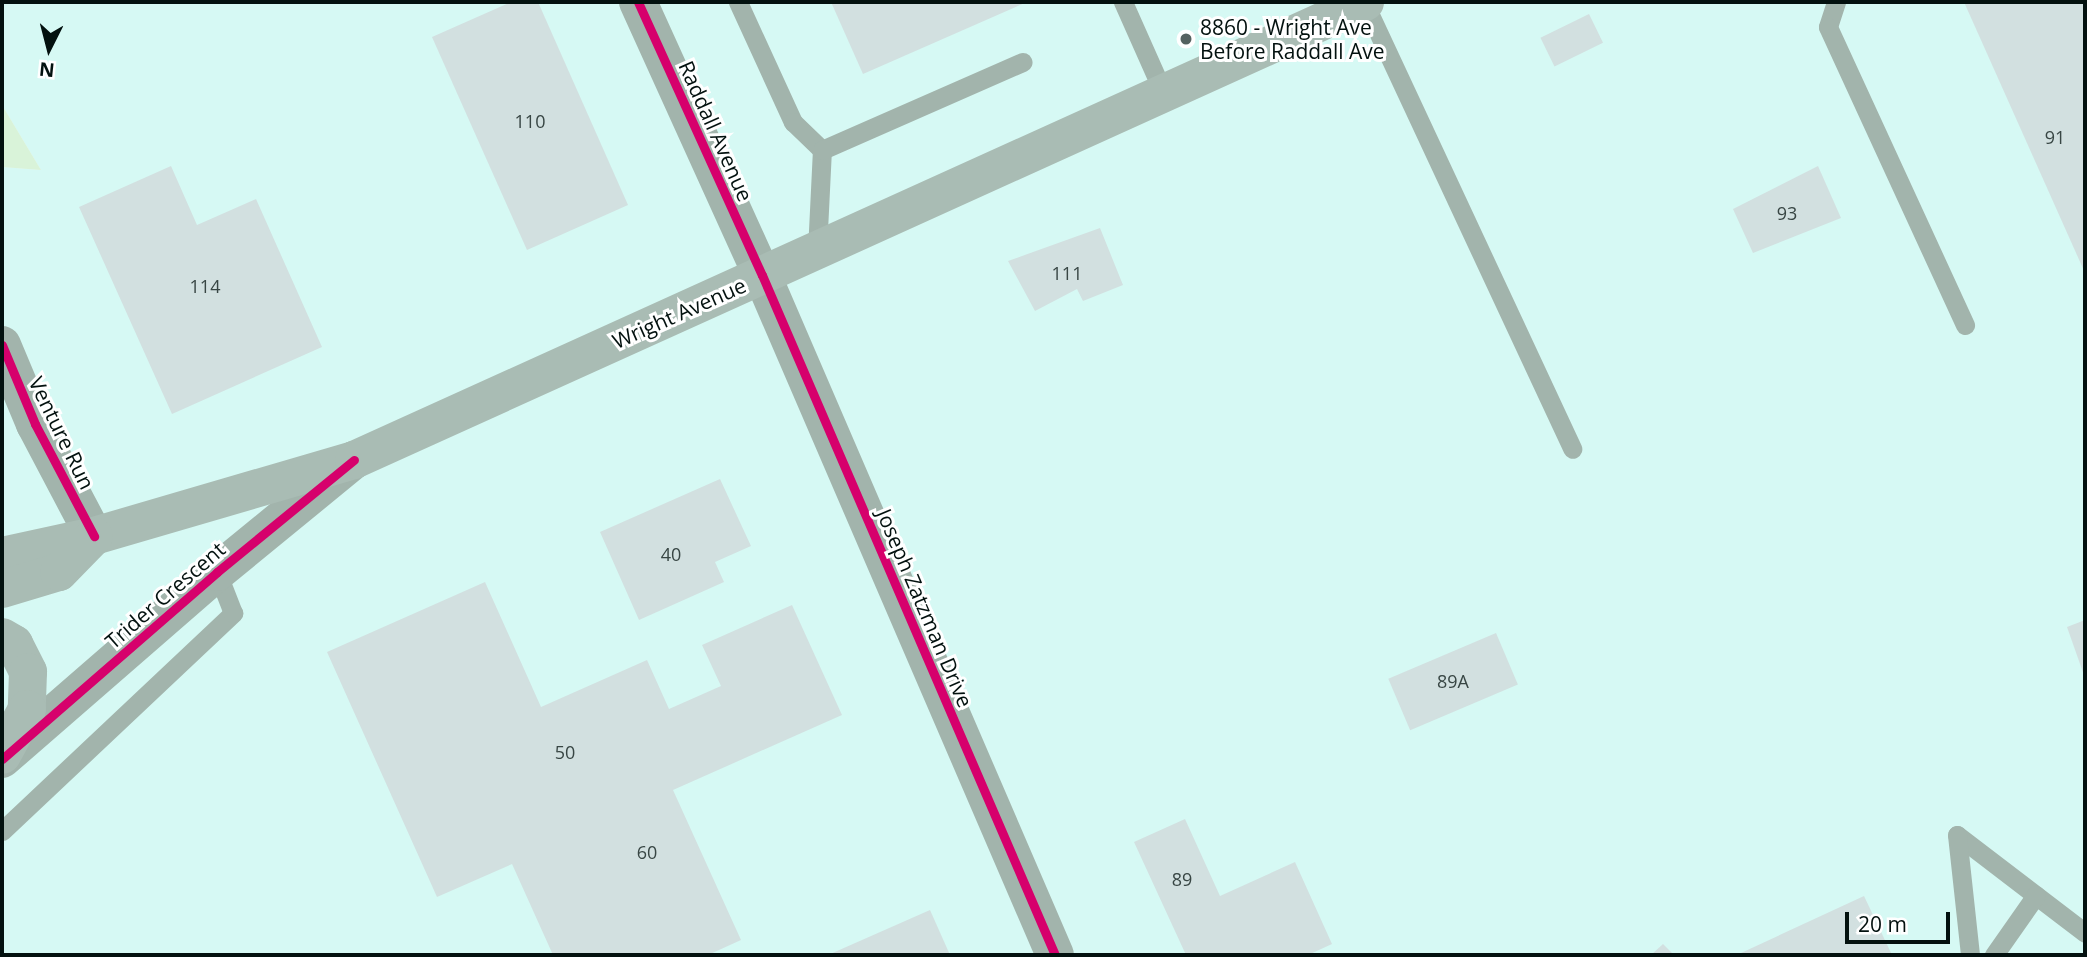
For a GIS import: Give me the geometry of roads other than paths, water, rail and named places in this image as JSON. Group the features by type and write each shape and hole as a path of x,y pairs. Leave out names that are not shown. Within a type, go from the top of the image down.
{"main road":[{"name":"Wright Avenue","path":"2,556 94,536 354,460 1364,2"},
{"path":"2,589 60,572 94,536"},
{"path":"2,637 14,644 28,673 27,709 2,757"}],"street":[{"name":"Raddall Avenue","path":"638,2 762,275"},
{"name":"Joseph Zatzman Drive","path":"762,275 1055,955"},
{"name":"Venture Run","path":"2,345 35,424 94,536"},
{"name":"Trider Crescent","path":"2,757 217,572 354,460"}],"lane":[{"path":"738,2 793,122 822,150 817,251"},
{"path":"1123,2 1163,92"},
{"path":"1364,2 1572,449"},
{"path":"1836,2 1828,27 1965,325"},
{"path":"822,150 1022,62"},
{"path":"2,831 233,613 217,572"},
{"path":"1970,955 1957,835 2085,933"},
{"path":"1994,955 2036,895"}],"place":[{"name":"8860 - Wright Ave Before Raddall Ave","path":"1186,39"}]}
